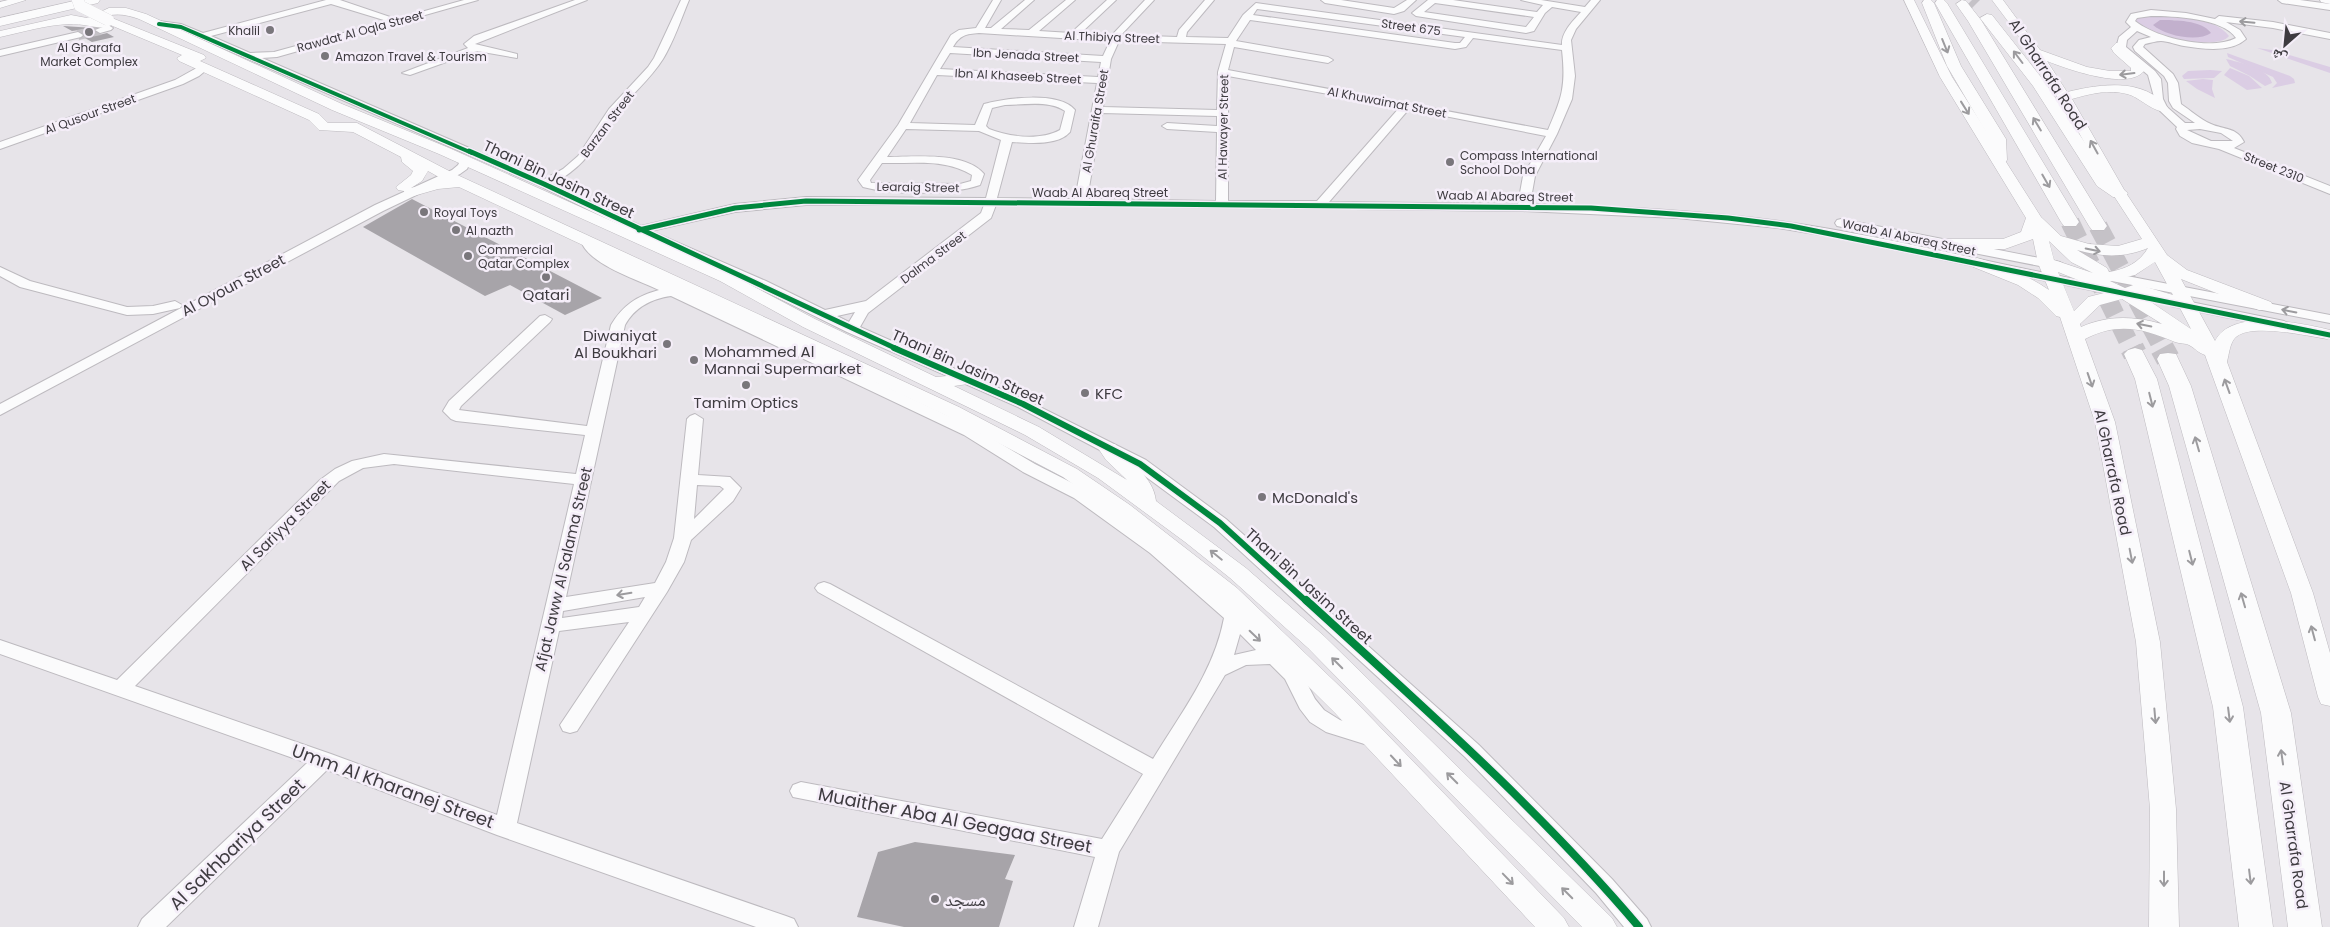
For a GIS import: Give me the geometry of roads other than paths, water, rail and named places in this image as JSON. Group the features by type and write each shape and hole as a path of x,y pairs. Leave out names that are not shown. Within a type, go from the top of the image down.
{"highway":[{"path":"0,18 44,0"},
{"path":"0,18 65,0"},
{"path":"0,18 94,0"},
{"path":"1934,2 1954,66 1998,139 1999,160"},
{"path":"1934,2 2070,222"},
{"path":"2098,226 1979,28 1969,4 2038,84 2103,182 2119,193"},
{"path":"2135,354 2146,379 2228,707 2256,927"},
{"name":"Al Gharrafa Road","path":"2168,360 2180,386 2276,713 2305,927"}],"main road":[{"path":"0,18 16,0"},
{"path":"0,18 22,0"},
{"path":"78,0 80,6 102,24 229,70 356,128"},
{"name":"Al Gharrafa Road","path":"1998,0 2064,97 2119,193 2178,288 2218,362 2302,593 2325,667 2330,697"},
{"path":"2325,0 2330,1"},
{"name":"Al Gharrafa Road","path":"1909,1 1946,77 2034,218 2046,257 2046,263 2073,330 2105,422 2148,642 2163,808 2164,927"},
{"path":"0,18 131,4"},
{"path":"0,18 59,21 131,4"},
{"path":"102,24 96,16 131,4"},
{"name":"Thani Bin Jasim Street","path":"131,4 159,24 337,107 444,152 458,174 587,241 952,411 1070,473 1124,510 1229,594 1299,660 1554,927"},
{"name":"Thani Bin Jasim Street","path":"59,21 102,24 205,67 314,116 324,127 382,127"},
{"path":"2035,52 2057,61 2105,73 2134,74 2138,71 2137,67 2118,52 2117,48 2120,45"},
{"path":"2064,97 2099,90 2122,88 2145,95 2162,108"},
{"path":"337,107 363,106"},
{"path":"382,127 380,144 421,168 417,178 407,190"},
{"name":"Thani Bin Jasim Street","path":"382,127 404,153 676,256 726,278 768,301 1068,451 1146,502 1238,573 1316,642 1602,927"},
{"path":"404,153 430,158 444,152"},
{"path":"407,190 436,186 458,174 477,174 534,200 544,207"},
{"path":"458,174 492,185 639,250 676,256"},
{"path":"1944,244 2005,244 2028,235 2034,218 2077,259 2111,277 2133,292 2178,326 2218,362"},
{"path":"2048,233 2077,246 2107,252 2131,250 2153,245"},
{"path":"2054,280 2111,277 2135,271 2151,259 2153,245"},
{"path":"2153,245 2181,272 2265,306"},
{"path":"1977,263 2008,273 2035,286 2055,304 2073,330"},
{"path":"2046,263 2133,292 2187,305"},
{"path":"2073,330 2094,301 2133,292 2178,288"},
{"path":"768,301 796,301"},
{"path":"2073,330 2112,322 2143,324 2173,334 2218,362"},
{"path":"2218,362 2225,337 2235,329 2267,327 2329,329"},
{"path":"934,383 969,379"},
{"path":"1108,448 1121,467 1142,483 1146,493 1146,502"},
{"path":"1017,460 1070,473"}],"street":[{"path":"431,0 446,8"},
{"name":"Rawdat Al Oqla Street","path":"268,59 395,21 474,0"},
{"name":"Barzan Street","path":"544,184 567,171 582,158 613,111 652,69 659,58 685,0"},
{"path":"979,30 996,0"},
{"path":"993,31 1030,0"},
{"path":"1031,34 1071,0"},
{"path":"1073,36 1112,0"},
{"path":"1114,38 1150,0"},
{"path":"1181,40 1182,32 1210,0"},
{"path":"1325,0 1394,11 1399,10 1412,0"},
{"path":"1540,14 1434,0 1416,13 1526,30 1531,29 1547,3"},
{"path":"1525,0 1588,10"},
{"path":"1523,207 1529,176 1552,134 1568,92 1570,76 1566,40 1572,28 1596,0"},
{"path":"2282,0 2330,6"},
{"path":"2288,0 2330,6"},
{"path":"205,33 333,1 395,21"},
{"path":"514,56 476,48 469,44 477,38 582,1"},
{"name":"Al Hawayer Street","path":"1222,204 1221,113 1223,72 1231,42 1245,18 1258,3"},
{"name":"Street 675","path":"1258,3 1566,48"},
{"path":"2247,34 2238,42 2222,45 2195,44 2162,38 2136,28 2129,20 2134,16 2144,14 2169,14 2258,23 2330,36"},
{"path":"1245,18 1455,46 1463,45 1471,35"},
{"path":"2198,18 2247,34 2278,34 2330,42"},
{"path":"984,21 1003,22"},
{"name":"Thani Bin Jasim Street","path":"159,24 178,26 205,33 248,56 268,59 363,106 382,127 544,184 645,233 796,301 852,330 1023,404 1128,457 1170,484 1220,523 1472,751 1577,858 1639,927"},
{"path":"2136,28 2124,37 2120,45 2124,51 2148,68 2155,76 2158,99 2162,108 2184,127 2208,127"},
{"name":"Learaig Street","path":"878,160 937,159 966,167 978,174 976,183 964,188 870,186 864,180 878,160 903,126 957,34 979,30 993,31"},
{"name":"Al Thibiya Street","path":"993,31 1231,42 1328,60"},
{"path":"54,32 64,38"},
{"path":"0,53 78,35"},
{"name":"Al Ghuraifa Street","path":"1080,204 1106,59 1114,38"},
{"path":"2162,38 2142,42 2138,47 2140,51 2168,74 2175,93 2174,101 2177,106 2208,127"},
{"path":"408,73 476,48"},
{"name":"Ibn Jenada Street","path":"947,50 1106,59"},
{"name":"Al Qusour Street","path":"0,146 179,82 196,74 205,67"},
{"name":"Ibn Al Khaseeb Street","path":"934,72 1102,80"},
{"name":"Al Khuwaimat Street","path":"1223,72 1407,105 1552,134"},
{"name":"Al Qusour Street","path":"179,82 202,77 224,76"},
{"path":"903,126 980,128 990,135 1007,138 1048,138 1062,135 1066,130 1070,110 1059,104 997,102 988,106 980,128"},
{"path":"1320,205 1407,105"},
{"path":"1098,110 1221,113"},
{"path":"1166,126 1221,129"},
{"name":"Street 2310","path":"2184,127 2181,131 2188,137 2218,145 2330,190"},
{"name":"Street 2310","path":"2208,127 2232,134 2238,138 2239,142 2265,156 2330,183"},
{"path":"990,202 1007,138"},
{"path":"2218,145 2230,145 2239,142"},
{"name":"Al Oyoun Street","path":"0,398 175,305 407,190 458,174"},
{"path":"978,174 998,174"},
{"path":"862,201 870,186"},
{"name":"Al Oyoun Street","path":"0,410 407,190"},
{"name":"Waab Al Abareq Street","path":"645,233 669,224 759,204 806,201 1602,209 1678,208 1796,216 2265,306 2329,329"},
{"name":"Dalma Street","path":"852,330 857,317 868,305 978,223 986,215 990,202"},
{"name":"Waab Al Abareq Street","path":"1602,209 1728,218 1791,226 2054,280 2133,292"},
{"name":"Thani Bin Jasim Street","path":"587,241 589,247 600,257 644,276 976,435 1017,460 1073,490 1123,524 1234,616 1293,675 1307,704 1317,716 1333,726 1376,740"},
{"path":"0,271 25,284 127,311 153,310 175,305"},
{"name":"Afjat Jaww Al Salama Street","path":"505,828 616,331 626,312 627,304 639,288 644,276"},
{"path":"626,312 641,300 675,291"},
{"name":"Dalma Street","path":"822,315 868,305"},
{"path":"2187,305 2329,329"},
{"path":"127,311 135,318 135,326"},
{"path":"545,319 454,404 451,411 456,416 548,425 560,429 594,428"},
{"path":"570,725 661,588 675,562 683,538 695,419"},
{"name":"Al Sariyya Street","path":"120,689 326,484 344,470 370,460 394,459 584,480"},
{"path":"683,538 732,492 732,488 724,482 690,480"},
{"path":"554,606 661,588"},
{"path":"824,588 1155,770"},
{"path":"550,626 644,613"},
{"path":"1086,927 1108,850 1155,770 1218,670 1229,642 1234,616"},
{"name":"Umm Al Kharanej Street","path":"1,649 324,760 505,828 786,927"},
{"path":"1218,670 1227,664 1245,658 1277,658"},
{"name":"Al Sakhbariya Street","path":"150,927 324,760"},
{"name":"Muaither Aba Al Geagaa Street","path":"801,791 1108,850"}],"tunnel":[{"path":"1972,0 1976,4"},
{"path":"78,35 100,30"},
{"path":"2070,222 2132,349"},
{"path":"2098,226 2163,349"},
{"path":"2132,348 2135,354"},
{"path":"2162,348 2168,359"}],"place":[{"name":"Khalil","path":"270,30"},
{"name":"Al Gharafa Market Complex","path":"89,32"},
{"name":"Amazon Travel & Tourism","path":"325,56"},
{"name":"Compass International School Doha","path":"1450,162"},
{"name":"Royal Toys","path":"424,212"},
{"name":"Al nazth","path":"456,230"},
{"name":"Commercial Qatar Complex","path":"468,256"},
{"name":"Qatari","path":"546,277"},
{"name":"Diwaniyat Al Boukhari","path":"667,344"},
{"name":"Mohammed Al Mannai Supermarket","path":"694,360"},
{"name":"Tamim Optics","path":"746,385"},
{"name":"KFC","path":"1085,393"},
{"name":"McDonald's","path":"1262,497"},
{"name":"مسجد","path":"935,899"}]}
